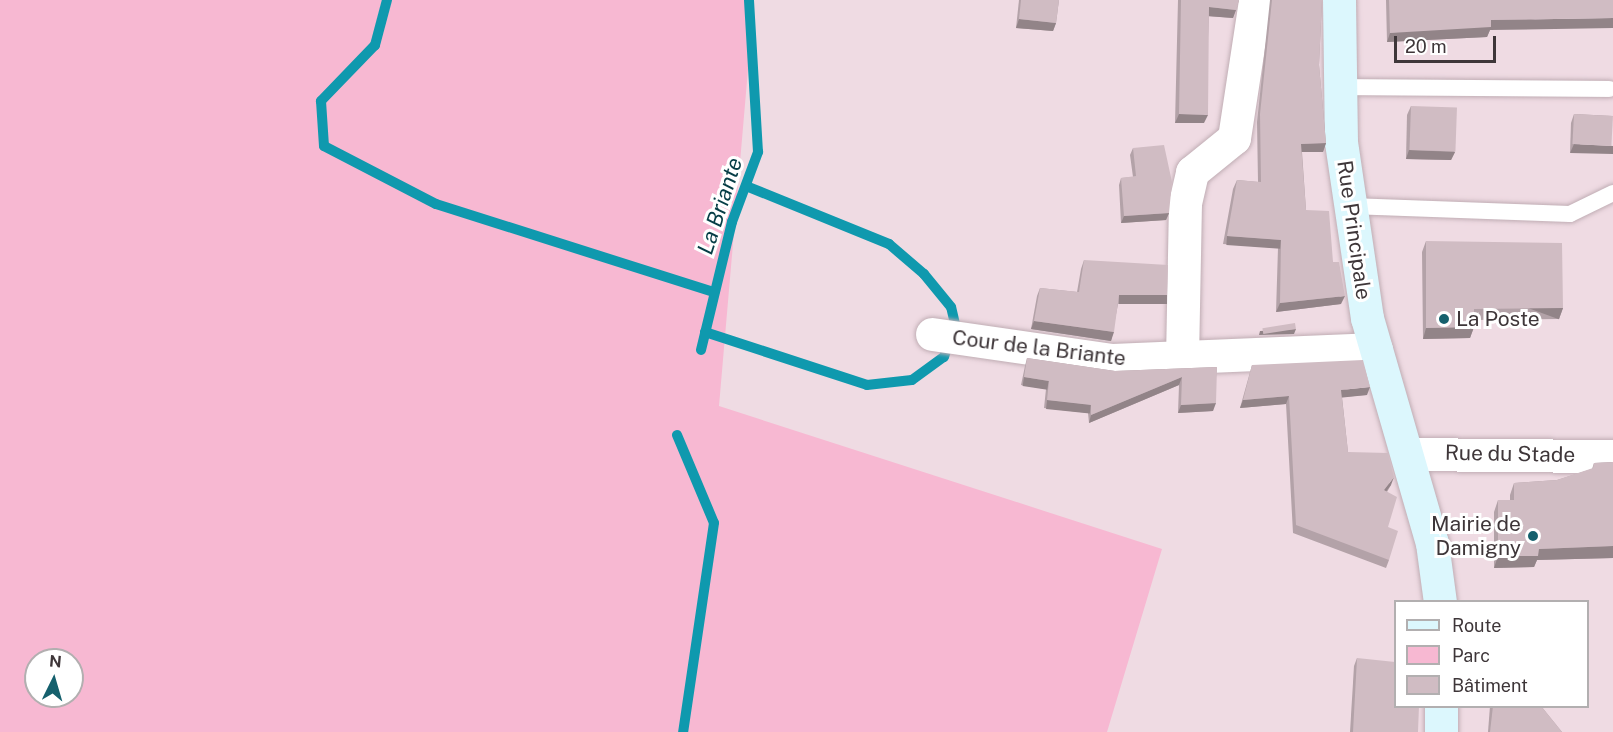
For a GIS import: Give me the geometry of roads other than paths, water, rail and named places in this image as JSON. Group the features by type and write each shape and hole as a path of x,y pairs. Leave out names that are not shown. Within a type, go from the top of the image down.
{"street":[{"path":"1182,359 1188,193 1192,172 1234,138 1255,0"},
{"name":"Rue Principale","path":"1340,0 1340,87 1350,206 1376,349 1432,543 1440,600"},
{"name":"Cour de la Briante","path":"932,334 1112,360 1182,359 1376,349"},
{"name":"Rue du Stade","path":"1408,454 1613,456"},
{"path":"1441,708 1441,732"}],"lane":[{"path":"1340,87 1609,89"},
{"path":"1350,206 1570,214 1613,193"}],"waterway":[{"path":"387,0 375,45 321,101 324,146 436,204 714,292"},
{"name":"La Briante","path":"701,350 732,222 758,152 749,0"},
{"path":"705,332 867,385 912,380 944,357 955,324 951,307 924,274 889,244 746,186"},
{"name":"La Briante","path":"677,435 714,523 683,732"}],"place":[{"name":"La Poste","path":"1444,319"},
{"name":"Mairie de Damigny","path":"1533,536"}]}
